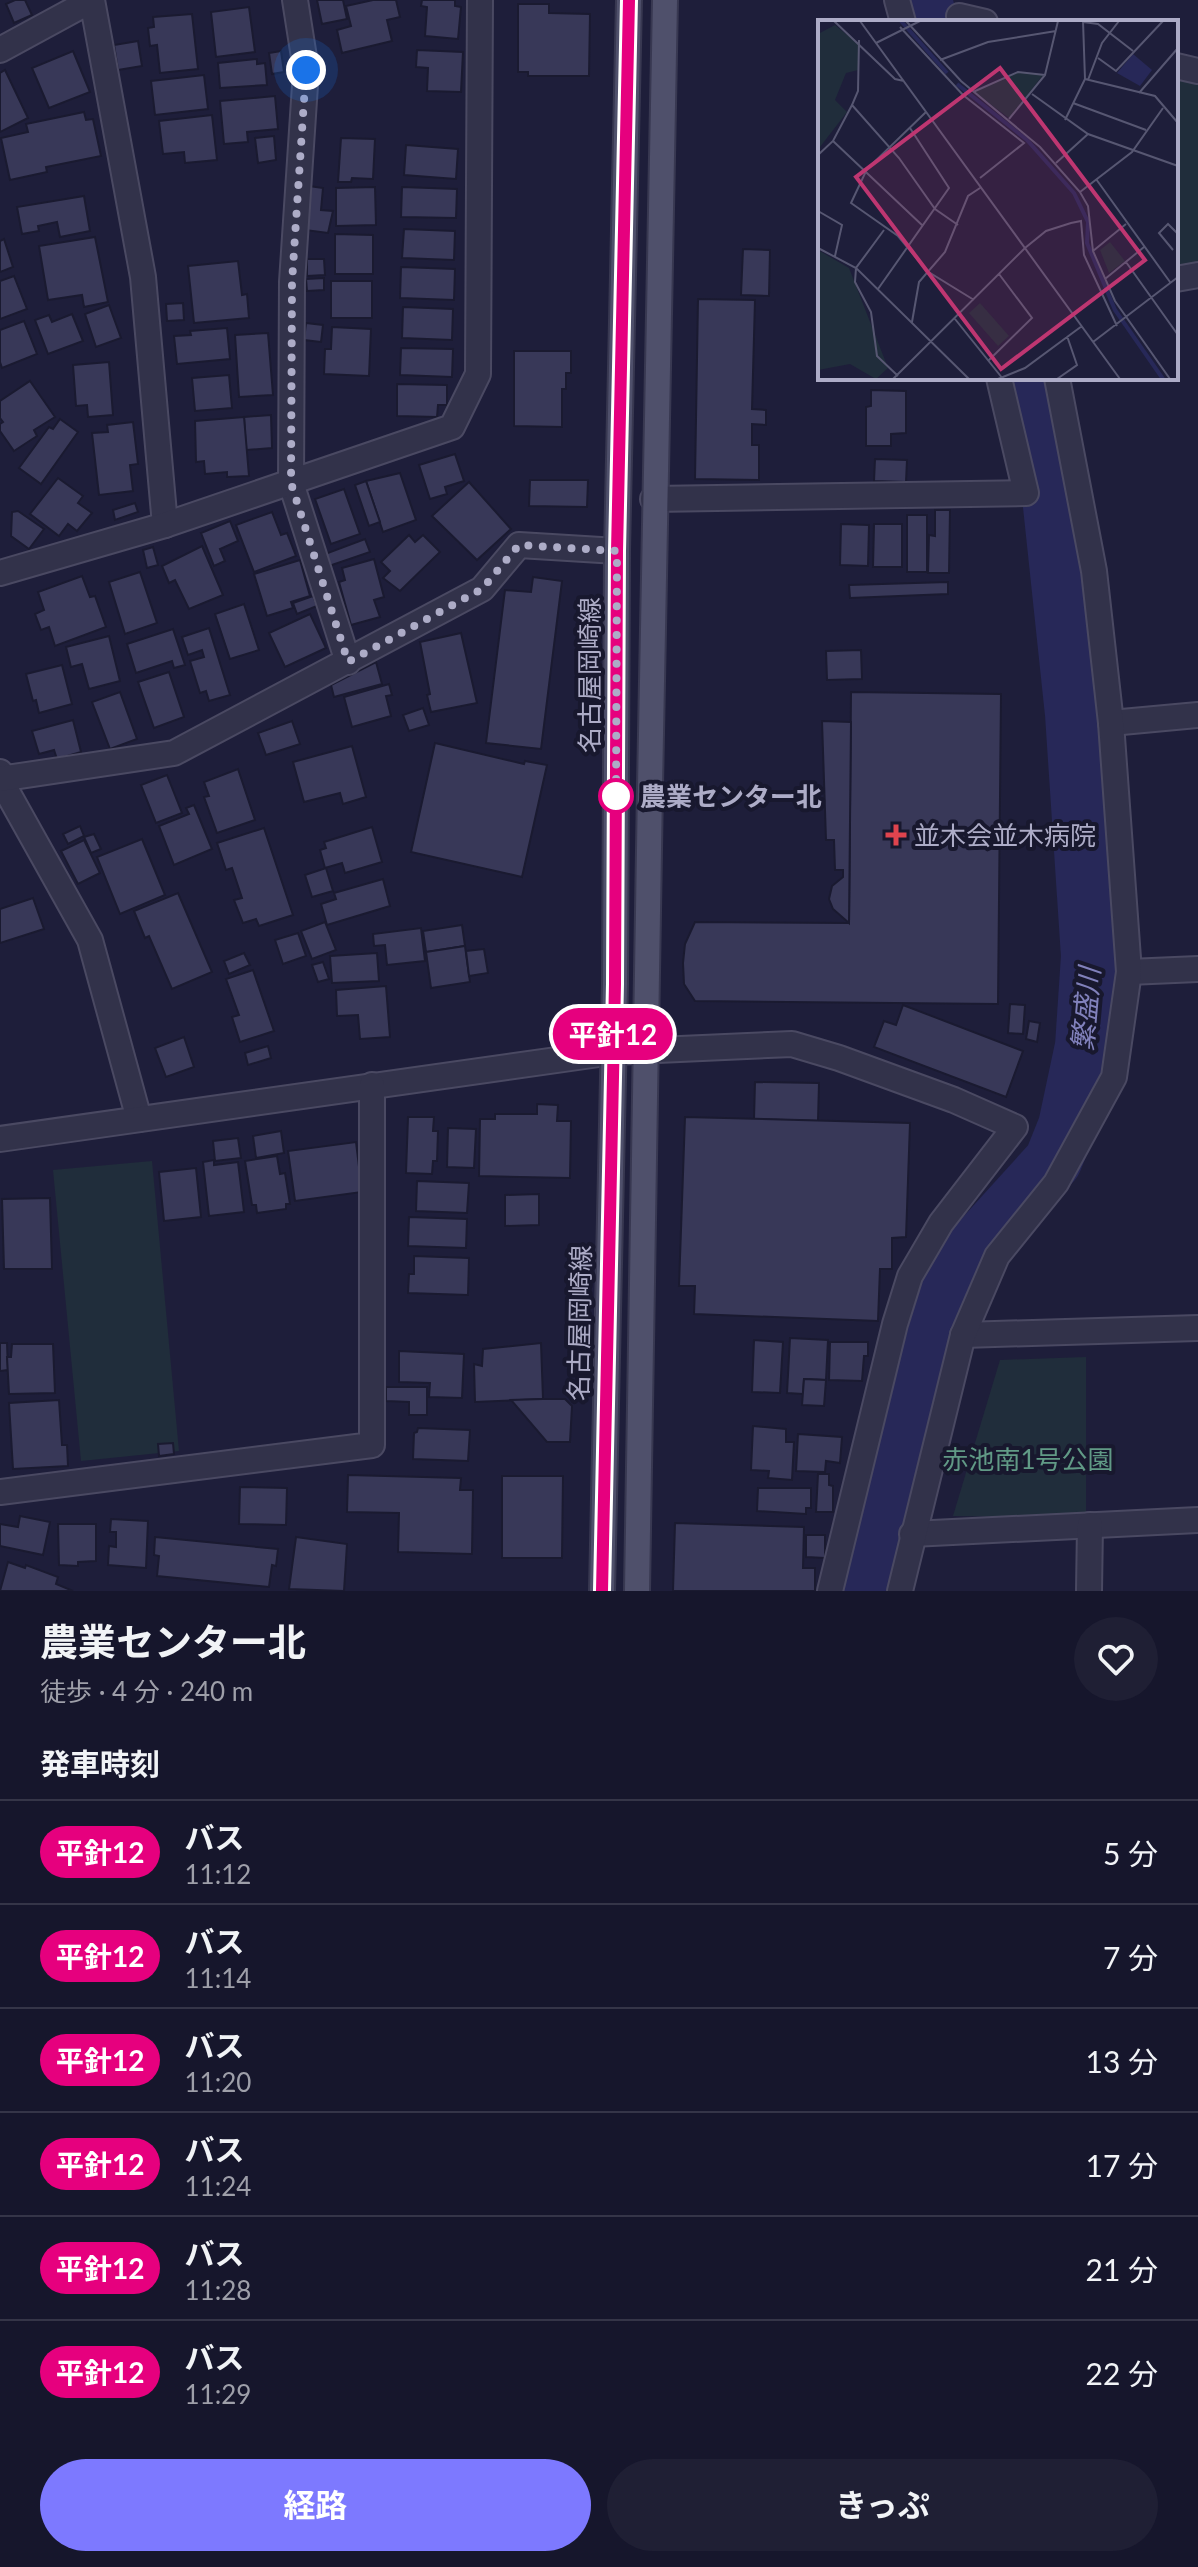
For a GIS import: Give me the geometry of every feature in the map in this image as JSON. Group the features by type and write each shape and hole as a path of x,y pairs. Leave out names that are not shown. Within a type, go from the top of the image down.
{"main road":[{"name":"名古屋岡崎線","path":"602,1591 613,1052 617,551 629,0"},
{"path":"637,1591 653,499 665,0"}],"street":[{"path":"0,50 92,0 143,277 165,525"},
{"path":"295,0 306,70 292,282 291,483 348,662"},
{"path":"0,573 165,525 452,427 478,374 480,0"},
{"path":"897,0 902,20"},
{"path":"959,13 979,20"},
{"path":"1178,66 1198,71"},
{"path":"1178,279 1198,275"},
{"path":"653,499 1026,493 999,380"},
{"path":"900,1591 963,1335 997,1256 1056,1183 1114,1077 1129,972 1111,723 1094,571 1057,380"},
{"path":"0,779 174,753 482,589 519,545 617,551"},
{"path":"1111,723 1198,715"},
{"path":"0,772 0,779 90,940 139,1119"},
{"path":"1129,972 1198,969"},
{"path":"0,1139 613,1052 792,1044 940,1095 1015,1127 941,1223 910,1276 895,1324 830,1591"},
{"path":"0,1492 372,1445 372,1085"},
{"path":"963,1335 1198,1328"},
{"path":"912,1534 1198,1520"},
{"path":"1089,1591 1090,1525"}],"green space":[{"path":"1178,70 1198,75 1198,271 1178,275"},
{"path":"152,1161 179,1451 81,1461 53,1170"},
{"name":"赤池南1号公園","path":"1086,1357 1086,1518 953,1516 1000,1360"}],"building":[{"path":"25,0 32,15 14,23 6,4"},
{"path":"317,0 343,0 347,19 322,24"},
{"path":"373,0 396,0 400,17 387,20 392,41 342,53 337,30 351,26 346,6"},
{"path":"422,0 455,0 455,6 461,7 458,39 425,36 427,7 421,6"},
{"path":"518,4 549,4 549,13 590,14 589,76 528,76 528,72 518,72"},
{"path":"249,7 255,52 216,57 211,12"},
{"path":"192,14 198,69 160,73 157,45 150,46 148,28 154,27 153,17"},
{"path":"138,41 142,66 118,70 114,45"},
{"path":"417,50 463,52 461,92 427,91 428,68 416,67"},
{"path":"73,51 90,92 49,108 32,68"},
{"path":"281,51 284,72 272,74 269,53"},
{"path":"257,59 257,64 265,63 267,85 220,88 218,63"},
{"path":"5,70 28,118 0,132 0,73"},
{"path":"204,75 208,109 155,115 151,81"},
{"path":"275,96 278,129 247,132 248,142 224,144 220,101"},
{"path":"84,112 86,120 93,119 101,156 46,167 47,172 10,180 1,138 28,132 26,124"},
{"path":"212,115 217,160 185,163 184,152 163,154 159,121"},
{"path":"274,136 276,160 258,163 255,138"},
{"path":"341,138 375,139 373,179 352,178 351,182 338,182"},
{"path":"406,145 458,149 456,179 404,175"},
{"path":"309,186 323,188 321,210 333,211 328,233 305,230"},
{"path":"375,187 376,225 336,226 336,188"},
{"path":"402,187 457,189 456,218 401,217"},
{"path":"84,196 90,231 60,237 57,222 38,226 39,231 22,234 17,207"},
{"path":"404,229 455,231 454,260 402,258"},
{"path":"335,234 373,235 373,274 335,274"},
{"path":"95,237 108,302 84,307 82,295 48,300 39,246"},
{"path":"4,239 13,267 0,272 0,241"},
{"path":"743,249 770,250 769,296 741,295"},
{"path":"307,259 324,259 325,275 307,276"},
{"path":"238,261 242,295 247,294 249,318 194,323 188,266"},
{"path":"401,267 455,269 454,300 400,298"},
{"path":"14,276 27,309 0,319 0,281"},
{"path":"324,278 324,290 307,291 306,279"},
{"path":"331,281 372,281 372,318 331,318"},
{"path":"698,299 755,300 752,409 766,410 766,425 752,424 752,445 759,445 759,480 695,479"},
{"path":"183,303 184,320 167,321 166,304"},
{"path":"109,305 121,338 96,347 85,314"},
{"path":"403,307 453,309 452,340 402,338"},
{"path":"72,314 83,341 48,354 35,320 49,315 52,322"},
{"path":"24,321 37,354 2,368 0,330"},
{"path":"306,323 323,325 321,342 304,340"},
{"path":"332,327 371,329 369,376 324,374 325,349 331,349"},
{"path":"227,328 230,359 177,364 174,336 191,335 190,331"},
{"path":"268,333 273,395 239,397 235,335"},
{"path":"401,348 453,349 452,377 400,375"},
{"path":"514,351 571,351 571,373 566,373 566,389 562,389 562,427 514,426"},
{"path":"109,362 113,415 88,417 87,405 76,406 73,365"},
{"path":"229,375 232,408 195,411 192,378"},
{"path":"30,381 55,417 34,430 37,436 14,451 0,431 3,422 0,418 0,401"},
{"path":"397,384 447,385 447,405 438,405 437,417 397,416"},
{"path":"871,390 906,391 906,433 891,434 891,446 866,446 866,407 871,406"},
{"path":"271,415 272,448 246,450 244,417"},
{"path":"244,417 249,476 227,477 227,472 205,474 204,461 196,462 195,421"},
{"path":"60,419 78,432 41,484 19,468 49,427 53,429"},
{"path":"133,422 138,464 130,465 133,491 99,495 92,433 108,432 107,425"},
{"path":"455,454 464,481 445,487 447,494 430,499 419,465"},
{"path":"875,459 907,460 906,482 874,481"},
{"path":"400,473 416,520 383,532 366,481"},
{"path":"58,478 83,496 78,503 92,513 77,531 68,524 59,536 30,514"},
{"path":"530,480 588,480 587,507 529,506"},
{"path":"366,481 380,522 369,526 355,485"},
{"path":"469,482 511,529 477,560 432,516"},
{"path":"344,489 360,534 331,544 315,499"},
{"path":"135,503 138,512 115,520 113,510"},
{"path":"935,510 950,510 949,573 928,573 929,535 935,536"},
{"path":"18,511 44,529 29,549 11,536 12,512"},
{"path":"272,512 281,535 287,533 296,556 254,572 236,525"},
{"path":"907,515 927,515 927,572 907,572"},
{"path":"230,521 238,541 220,549 225,561 214,566 201,533"},
{"path":"841,524 869,525 868,566 840,565"},
{"path":"874,524 902,524 902,567 873,567"},
{"path":"409,535 415,542 423,535 440,552 400,591 383,578 390,571 381,562"},
{"path":"365,539 370,552 329,566 325,554"},
{"path":"202,546 223,595 189,609 175,580 169,583 162,566"},
{"path":"153,547 158,565 147,568 143,550"},
{"path":"374,559 384,597 374,600 380,617 351,625 339,582 345,580 342,568"},
{"path":"300,560 310,596 291,602 293,608 267,616 254,574"},
{"path":"140,572 157,623 125,634 109,582"},
{"path":"82,576 90,597 95,596 106,627 55,646 49,627 41,630 35,614 44,610 38,592"},
{"path":"533,577 562,581 541,749 486,743 505,590 531,592"},
{"path":"948,582 948,594 850,598 849,585"},
{"path":"313,596 317,606 297,614 293,603"},
{"path":"244,604 259,650 230,659 215,614"},
{"path":"310,614 326,648 285,667 269,633"},
{"path":"209,628 230,695 209,701 206,691 200,693 190,661 204,657 202,650 188,655 182,637"},
{"path":"173,629 185,665 174,668 172,661 136,673 127,644"},
{"path":"461,633 477,703 431,712 420,642"},
{"path":"109,636 120,681 89,689 82,664 71,667 66,647"},
{"path":"861,650 862,679 827,680 826,651"},
{"path":"376,662 382,684 334,697 331,685"},
{"path":"62,665 72,704 39,713 26,674"},
{"path":"169,672 184,717 154,728 138,682"},
{"path":"389,684 392,695 386,696 391,716 352,727 344,697"},
{"path":"120,692 137,739 110,749 92,702"},
{"path":"851,692 1001,694 998,1004 695,1001 684,984 683,963 685,944 695,922 849,923"},
{"path":"423,708 429,725 409,731 403,715"},
{"path":"73,720 81,752 57,759 54,750 39,754 32,731"},
{"path":"292,721 300,744 266,755 258,733"},
{"path":"822,721 851,722 849,923 833,909 829,899 832,886 843,877 843,870 835,870 834,840 826,840"},
{"path":"435,743 524,764 525,761 547,765 522,877 411,852"},
{"path":"352,746 366,797 343,804 340,793 304,802 293,762"},
{"path":"238,769 255,820 217,833 204,797 209,796 204,782"},
{"path":"167,775 182,813 156,823 141,785"},
{"path":"194,805 212,849 174,865 159,826 189,814 186,808"},
{"path":"80,826 84,836 68,844 63,834"},
{"path":"372,827 382,862 345,873 342,863 325,868 320,850 326,848 324,842"},
{"path":"264,828 293,915 259,926 256,919 243,923 234,900 242,898 232,868 226,870 217,843"},
{"path":"94,834 101,849 91,853 84,837"},
{"path":"142,839 165,895 120,914 97,857"},
{"path":"84,840 100,873 78,884 61,851"},
{"path":"326,868 333,891 312,897 305,875"},
{"path":"383,879 390,906 327,925 321,904 336,899 334,893"},
{"path":"178,893 212,972 172,989 149,936 145,938 134,911"},
{"path":"33,898 44,929 0,943 0,909"},
{"path":"325,922 336,950 312,959 301,931"},
{"path":"462,925 465,946 426,952 423,931"},
{"path":"421,928 425,961 387,965 385,945 374,946 373,934"},
{"path":"298,933 306,956 283,964 275,940"},
{"path":"465,946 470,982 431,988 426,952"},
{"path":"484,949 488,973 469,976 466,951"},
{"path":"244,953 250,965 229,974 224,961"},
{"path":"377,953 379,981 332,983 330,956"},
{"path":"323,962 329,979 318,982 312,965"},
{"path":"253,970 274,1031 240,1042 232,1017 239,1015 226,979"},
{"path":"386,986 390,1037 360,1039 358,1015 337,1016 336,990"},
{"path":"1010,1004 1025,1005 1023,1034 1008,1033"},
{"path":"903,1005 1023,1051 1006,1097 874,1047 884,1021 896,1025"},
{"path":"1029,1021 1040,1023 1037,1042 1026,1039"},
{"path":"184,1037 194,1067 166,1077 155,1048"},
{"path":"268,1046 271,1058 248,1065 245,1053"},
{"path":"755,1082 819,1083 818,1121 754,1119"},
{"path":"537,1104 558,1105 557,1121 571,1121 570,1178 479,1176 480,1119 495,1119 495,1114 537,1114"},
{"path":"408,1117 434,1117 433,1131 438,1131 437,1161 433,1161 432,1174 406,1173"},
{"path":"685,1117 910,1123 906,1237 892,1238 892,1269 880,1269 878,1321 694,1314 695,1286 679,1286"},
{"path":"448,1128 476,1129 474,1168 447,1167"},
{"path":"281,1131 284,1153 256,1158 253,1136"},
{"path":"238,1138 241,1158 215,1161 213,1141"},
{"path":"356,1142 362,1192 295,1201 288,1151"},
{"path":"277,1156 280,1174 285,1173 290,1204 286,1204 286,1209 257,1213 256,1205 252,1205 245,1161"},
{"path":"214,1160 214,1165 238,1162 244,1212 209,1216 203,1162"},
{"path":"196,1168 201,1217 164,1221 159,1172"},
{"path":"417,1181 469,1183 467,1213 416,1211"},
{"path":"539,1194 539,1225 505,1226 505,1195"},
{"path":"50,1198 52,1269 4,1269 2,1199"},
{"path":"409,1217 467,1219 466,1248 408,1246"},
{"path":"414,1256 469,1258 468,1295 408,1293 409,1274 414,1274"},
{"path":"790,1338 828,1340 826,1380 804,1379 803,1394 787,1393"},
{"path":"754,1340 783,1342 780,1393 752,1392"},
{"path":"830,1342 868,1342 862,1381 829,1380"},
{"path":"0,1343 7,1343 8,1370 0,1371"},
{"path":"541,1343 543,1399 475,1402 474,1364 482,1366 483,1349"},
{"path":"12,1344 53,1344 55,1393 9,1394 7,1357 11,1357"},
{"path":"399,1351 464,1354 462,1398 429,1397 430,1383 399,1382"},
{"path":"804,1379 826,1380 824,1406 802,1405"},
{"path":"386,1387 427,1387 427,1415 409,1415 409,1402 386,1401"},
{"path":"565,1399 572,1406 570,1442 547,1442 511,1400"},
{"path":"59,1400 62,1445 67,1445 68,1466 13,1469 9,1403"},
{"path":"753,1426 786,1429 786,1442 794,1442 792,1480 768,1478 769,1471 751,1470"},
{"path":"418,1428 470,1430 468,1461 413,1459 414,1433"},
{"path":"798,1434 842,1437 840,1463 826,1461 825,1472 796,1471"},
{"path":"173,1443 174,1454 159,1456 158,1444"},
{"path":"818,1474 829,1474 829,1485 833,1486 833,1512 816,1512"},
{"path":"348,1475 461,1478 460,1490 473,1490 472,1554 398,1552 399,1513 347,1512"},
{"path":"502,1476 563,1476 562,1558 502,1558"},
{"path":"240,1487 287,1488 286,1525 239,1524"},
{"path":"758,1488 811,1488 811,1508 806,1508 806,1514 757,1511"},
{"path":"20,1516 50,1522 43,1555 0,1546 0,1524 18,1527"},
{"path":"111,1519 148,1521 146,1568 108,1565 109,1546 116,1547 116,1532 110,1532"},
{"path":"675,1523 804,1527 803,1568 815,1568 815,1591 673,1591"},
{"path":"58,1524 96,1524 96,1561 78,1562 78,1566 59,1565"},
{"path":"806,1535 825,1535 825,1558 806,1557"},
{"path":"155,1537 278,1549 269,1587 157,1576 159,1556 154,1555"},
{"path":"296,1537 347,1544 344,1591 289,1589"},
{"path":"8,1562 58,1577 56,1584 73,1591 0,1591"}],"waterway":[{"name":"繁盛川","path":"923,0 928,20"},
{"name":"繁盛川","path":"869,1591 900,1463 955,1269 1053,1161 1067,1126 1084,1046 1090,956 1074,714 1050,487 1023,380"}],"bus line":[{"name":"平針12","path":"602,1591 615,984 617,551 629,0"}],"place":[{"name":"農業センター北","path":"616,796"},
{"name":"並木会並木病院","path":"896,835"}],"route":[{"path":"306,70 292,282 291,483 348,662 482,589 519,545 617,551 616,796"}]}
